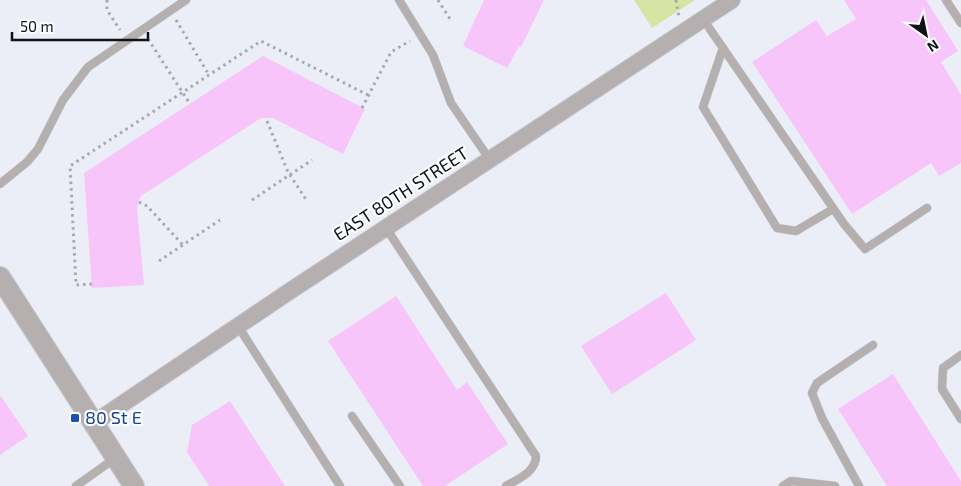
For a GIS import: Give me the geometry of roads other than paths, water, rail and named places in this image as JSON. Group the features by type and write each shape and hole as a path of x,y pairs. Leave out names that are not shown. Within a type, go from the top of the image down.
{"street":[{"name":"EAST 80TH STREET","path":"94,423 732,0"},
{"path":"0,277 134,486"}],"lane":[{"path":"0,184 27,162 38,149 63,100 75,81 88,67 186,0"},
{"path":"399,0 433,55 451,103 490,160"},
{"path":"946,0 961,23"},
{"path":"703,18 833,210 865,249 927,208"},
{"path":"723,48 703,107 777,228 796,231 833,210"},
{"path":"386,228 536,456 536,462 529,471 506,486"},
{"path":"238,326 340,486"},
{"path":"859,486 822,418 812,393 817,383 873,345"},
{"path":"961,355 943,368 942,389 961,419"},
{"path":"352,416 400,486"},
{"path":"78,485 116,458"},
{"path":"783,486 791,481 835,486"}],"place":[{"name":"80 St E","path":"75,418"}]}
